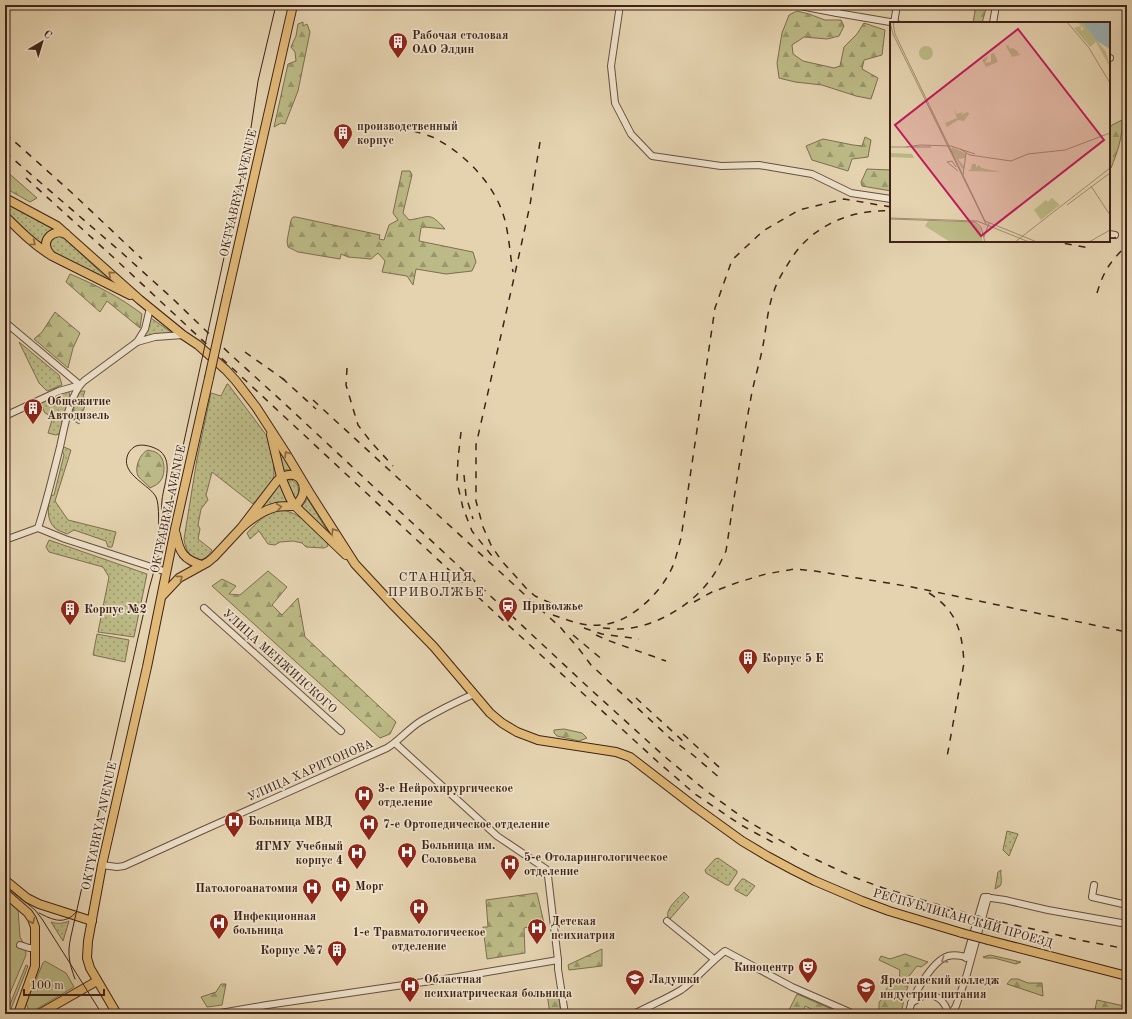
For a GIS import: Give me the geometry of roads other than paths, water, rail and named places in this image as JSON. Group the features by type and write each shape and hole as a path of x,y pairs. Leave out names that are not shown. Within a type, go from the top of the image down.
{"main road":[{"name":"OKTYABRYA AVENUE","path":"117,1014 90,968 87,953 88,941 102,865 147,667 175,529 293,5"},
{"name":"РЕСПУБЛИКАНСКИЙ ПРОЕЗД","path":"5,198 48,220 67,234 140,300 183,335 194,349 251,401 287,455 355,564"},
{"name":"РЕСПУБЛИКАНСКИЙ ПРОЕЗД","path":"5,216 33,243 52,256 140,300"},
{"path":"52,256 46,246 46,241 57,232 67,234"},
{"name":"РЕСПУБЛИКАНСКИЙ ПРОЕЗД","path":"269,428 281,477 295,506 355,564 434,647 490,712 502,723 517,732 538,740 616,752 630,758 695,807 767,856 809,878 862,901 889,911 962,933 1127,976"},
{"path":"162,596 179,578 214,557 247,522 270,508 295,506 303,497 303,482 293,475 281,477 241,528"},
{"path":"175,529 177,541 184,556 193,562 202,565"},
{"path":"5,880 34,902 45,907 92,921"},
{"path":"5,893 26,911 32,919 35,927 35,966 18,1014"},
{"path":"39,1014 97,981"},
{"path":"23,1002 22,1008 26,1014"}],"street":[{"path":"620,5 611,66 615,103 631,134 652,156 721,166 759,165 812,174 851,193 890,199"},
{"path":"795,5 837,14 890,22"},
{"path":"837,14 838,5"},
{"path":"895,22 897,5"},
{"path":"993,22 996,5"},
{"path":"5,416 80,385 137,342 145,329 150,308"},
{"path":"5,322 80,385"},
{"path":"137,342 155,338 183,335"},
{"path":"38,528 67,418 75,394 80,385"},
{"path":"5,540 38,528 65,539 167,572"},
{"name":"УЛИЦА МЕНЖИНСКОГО","path":"204,608 341,731"},
{"name":"УЛИЦА ХАРИТОНОВА","path":"102,865 118,867 124,866 387,748 396,743 412,727 421,721 474,694"},
{"path":"396,743 497,836 546,869 558,970 565,1014"},
{"path":"1094,885 1092,897 1122,904 1127,908"},
{"path":"951,1014 956,1006 986,897 1127,924"},
{"path":"667,921 714,959"},
{"path":"20,945 35,948"},
{"path":"634,1014 682,989 714,959 725,951 792,987 854,1014"},
{"path":"909,1013 915,994 937,964 947,956 956,955 969,958"},
{"path":"215,1014 289,1001 458,977 558,960"},
{"path":"911,1003 923,996 936,996 947,1006 948,1014"},
{"path":"1124,1014 1127,1003"}],"tram line":[{"path":"75,979 69,958 71,936 149,589 163,538 249,141 258,81 276,5"},
{"path":"159,540 156,497 132,474 127,463 127,457 131,449 136,446 140,445 152,447 160,451 167,463 162,503 162,525"},
{"path":"5,885 35,910 42,919 102,1014"},
{"path":"39,913 49,918 63,920 68,919 77,911"}],"railway":[{"path":"414,131 437,139 461,155 479,173 487,184 500,205 504,217 513,272"},
{"path":"5,133 71,192 142,259"},
{"path":"540,142 530,205 476,445 476,501 483,527 491,545 501,560 535,596 557,606"},
{"path":"5,152 172,298 230,354 664,756 705,790 746,820 800,852 851,876 883,888 969,914 1079,940 1127,949"},
{"path":"26,178 658,762 695,794 741,825 774,843"},
{"path":"553,615 576,623 588,625 612,623 632,613 651,598 659,589 671,570 681,538 715,308 732,260 763,231 799,210 844,199 890,207"},
{"path":"603,628 631,628 657,621 669,615 692,599 702,590 712,577 726,551 752,392 762,351 770,306 774,291 782,273 802,245 823,228 849,216 876,211 890,211"},
{"path":"1110,238 1127,234"},
{"path":"1056,242 1089,248"},
{"path":"1097,293 1102,278 1108,267 1127,245"},
{"path":"245,352 286,381"},
{"path":"347,368 346,385 358,425 393,466"},
{"path":"282,378 316,409"},
{"path":"313,400 561,628 591,665 671,739 693,755 721,779"},
{"path":"461,432 457,482 463,508 472,531 492,556"},
{"path":"464,475 466,496 473,519"},
{"path":"694,602 712,592 739,582 766,574 794,569 912,587 1127,632"},
{"path":"929,593 946,607 952,615 962,641 964,663 947,757"},
{"path":"584,628 602,634 639,639"},
{"path":"573,635 604,661"},
{"path":"596,635 666,661"},
{"path":"636,698 685,743"},
{"path":"683,734 720,768"}],"place":[{"name":"Рабочая столовая ОАО Элдин","path":"398,59"},
{"name":"производственный корпус","path":"343,150"},
{"name":"Общежитие Автодизель","path":"33,425"},
{"name":"Приволжье","path":"508,623"},
{"name":"Корпус №2","path":"70,626"},
{"name":"Корпус 5 E","path":"748,675"},
{"name":"3-е Нейрохирургическое отделение","path":"364,812"},
{"name":"Больница МВД","path":"234,838"},
{"name":"7-е Ортопедическое отделение","path":"369,841"},
{"name":"Больница им. Соловьева","path":"407,869"},
{"name":"ЯГМУ Учебный корпус 4","path":"357,870"},
{"name":"5-е Отоларингологическое отделение","path":"510,881"},
{"name":"Морг","path":"341,903"},
{"name":"Патологоанатомия","path":"312,905"},
{"name":"1-е Травматологическое отделение","path":"419,925"},
{"name":"Инфекционная больница","path":"219,940"},
{"name":"Детская психиатрия","path":"537,945"},
{"name":"Корпус №7","path":"337,967"},
{"name":"Киноцентр","path":"808,984"},
{"name":"Ладушки","path":"635,996"},
{"name":"Областная психиатрическая больница","path":"410,1003"},
{"name":"Ярославский колледж индустрии питания","path":"866,1004"}],"district":[{"name":"СТАНЦИЯ ПРИВОЛЖЬЕ","path":"436,584"}]}
